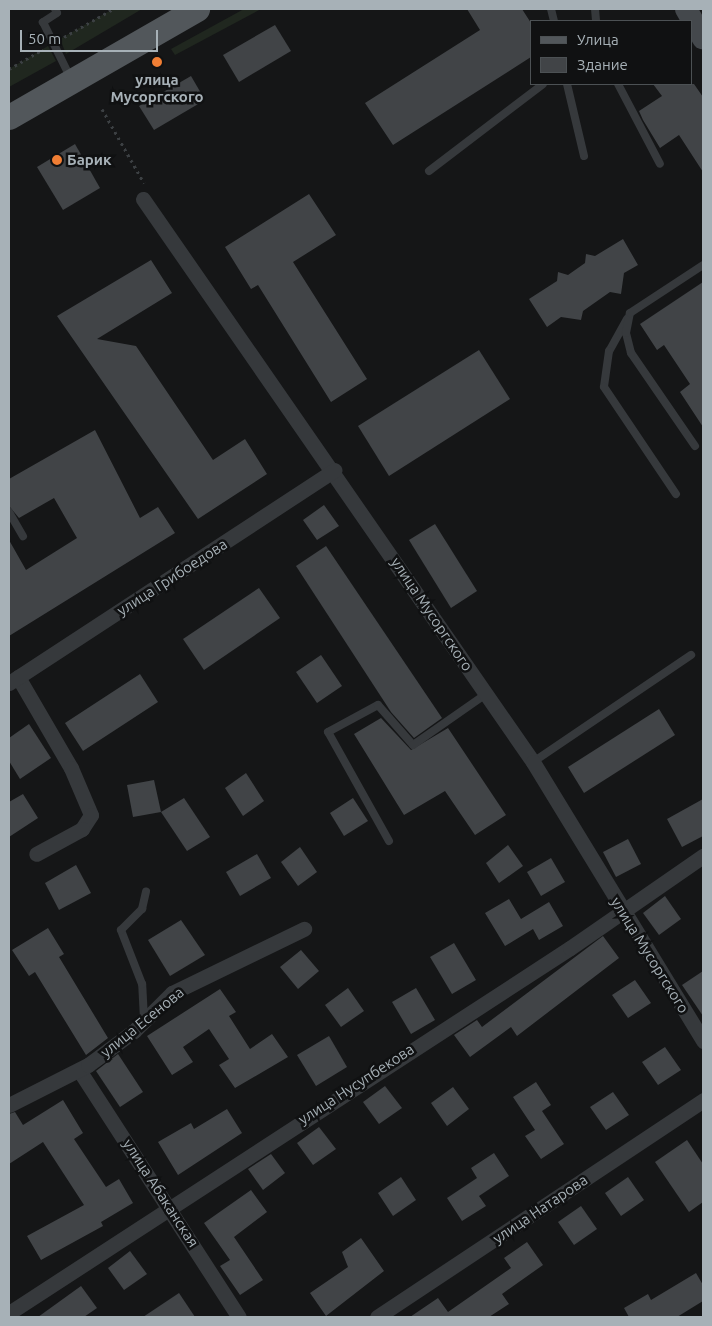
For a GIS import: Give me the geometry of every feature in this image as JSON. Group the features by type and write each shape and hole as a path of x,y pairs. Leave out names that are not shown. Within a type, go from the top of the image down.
{"main road":[{"path":"9,117 197,9"},
{"path":"686,9 703,38"}],"street":[{"name":"улица Мусоргского","path":"143,199 335,470 533,762 621,910 703,1041"},
{"name":"улица Грибоедова","path":"14,680 335,470"},
{"path":"14,680 71,768 91,815 82,829 36,854"},
{"name":"улица Нусупбекова","path":"9,1313 172,1208 703,856"},
{"name":"улица Есенова","path":"9,1105 80,1070 144,1021 172,994 304,929"},
{"name":"улица Абаканская","path":"80,1070 172,1208 239,1317"},
{"name":"улица Натарова","path":"377,1317 703,1100"}],"lane":[{"path":"56,9 57,13 43,22 72,80"},
{"path":"429,171 542,85"},
{"path":"567,85 584,156"},
{"path":"619,85 660,164"},
{"path":"676,494 604,387 609,351 630,313 703,265"},
{"path":"630,313 626,333 631,353 695,446"},
{"path":"9,512 23,536"},
{"path":"533,762 691,655"},
{"path":"389,841 328,732 378,705 413,745 486,694"},
{"path":"144,1021 142,984 121,930 142,909 146,891"}],"path":[{"path":"102,109 145,179 143,199"}],"shaded area":[{"path":"113,9 142,9 66,54 60,39"},
{"path":"244,9 261,9 175,55 171,49"},
{"path":"48,46 56,61 9,87 9,69"}],"building":[{"path":"467,9 522,9 530,21 530,58 393,145 365,103 480,30"},
{"path":"275,25 291,51 239,82 223,55"},
{"path":"191,76 205,100 154,130 139,106"},
{"path":"694,84 703,97 703,172 679,135 660,148 643,120 639,111 662,96 654,85"},
{"path":"75,144 100,188 63,210 37,167"},
{"path":"309,194 336,235 293,262 367,379 331,402 258,285 251,289 225,247"},
{"path":"623,239 638,265 624,273 621,294 610,292 583,311 581,320 561,317 547,327 529,299 557,281 558,272 568,275 585,263 586,254 595,256"},
{"path":"151,260 172,293 97,339 136,346 213,460 245,439 267,474 198,519 57,316"},
{"path":"703,282 703,427 680,392 690,384 664,345 657,350 640,324"},
{"path":"479,350 510,399 389,476 358,426"},
{"path":"95,430 140,518 158,507 175,533 9,636 9,540 26,570 77,538 54,498 19,518 9,506 9,479"},
{"path":"324,505 339,526 317,540 303,520"},
{"path":"435,524 477,591 451,608 409,540"},
{"path":"326,546 442,718 414,738 391,712 296,566"},
{"path":"259,588 280,618 204,670 183,639"},
{"path":"321,655 342,686 317,703 296,672"},
{"path":"140,674 158,702 83,751 65,723"},
{"path":"659,709 675,735 584,793 568,767"},
{"path":"381,718 411,750 448,728 506,815 475,835 445,791 404,815 354,734"},
{"path":"29,724 51,758 20,779 9,761 9,738"},
{"path":"246,773 264,801 243,816 225,788"},
{"path":"154,780 161,812 133,817 127,785"},
{"path":"23,794 38,818 9,837 9,802"},
{"path":"184,798 210,837 187,851 161,812"},
{"path":"353,798 368,821 344,836 330,813"},
{"path":"703,799 703,836 682,847 667,819"},
{"path":"628,839 641,864 616,877 603,852"},
{"path":"508,845 523,866 499,883 486,863"},
{"path":"300,847 317,872 298,886 281,862"},
{"path":"257,854 271,878 240,896 226,872"},
{"path":"551,858 565,882 541,896 527,872"},
{"path":"76,865 91,893 59,910 45,883"},
{"path":"665,896 681,919 659,935 643,913"},
{"path":"509,899 521,919 549,902 563,926 539,940 533,929 505,946 485,913"},
{"path":"181,920 205,955 170,976 148,940"},
{"path":"48,928 64,954 59,957 108,1038 86,1055 35,972 29,976 12,950"},
{"path":"603,936 619,958 517,1036 511,1027 470,1057 454,1035 477,1020 482,1027"},
{"path":"454,943 476,980 452,994 430,957"},
{"path":"301,950 319,971 298,989 280,967"},
{"path":"703,971 703,1016 682,985"},
{"path":"635,980 651,1003 628,1018 612,995"},
{"path":"348,988 364,1011 341,1027 325,1005"},
{"path":"416,988 435,1020 411,1034 392,1002"},
{"path":"220,989 236,1012 229,1016 250,1049 272,1034 288,1057 235,1088 219,1065 229,1059 209,1029 183,1047 193,1062 172,1075 147,1036"},
{"path":"329,1036 347,1067 316,1086 297,1055"},
{"path":"665,1047 681,1070 658,1085 642,1062"},
{"path":"118,1054 143,1092 120,1107 96,1071"},
{"path":"536,1082 551,1105 542,1111 564,1144 541,1159 525,1136 535,1130 513,1097"},
{"path":"385,1086 402,1108 379,1124 363,1102"},
{"path":"453,1087 469,1109 447,1126 431,1103"},
{"path":"613,1092 629,1115 606,1130 590,1107"},
{"path":"63,1100 83,1133 74,1139 106,1187 119,1179 133,1203 101,1222 103,1226 41,1260 27,1236 84,1205 43,1142 9,1164 9,1114 15,1112 23,1125"},
{"path":"227,1109 242,1133 178,1175 158,1142 191,1123 194,1129"},
{"path":"319,1127 336,1149 313,1165 297,1143"},
{"path":"687,1140 703,1164 703,1202 689,1212 655,1162"},
{"path":"494,1153 509,1176 479,1196 486,1206 462,1221 447,1198 477,1178 471,1168"},
{"path":"271,1154 285,1173 263,1190 248,1169"},
{"path":"401,1177 416,1200 393,1216 378,1193"},
{"path":"628,1177 644,1200 621,1216 605,1193"},
{"path":"251,1190 267,1212 234,1237 263,1280 240,1295 220,1266 230,1260 204,1223"},
{"path":"581,1206 597,1229 574,1245 558,1222"},
{"path":"361,1238 384,1271 326,1316 310,1293 348,1267 342,1252"},
{"path":"527,1242 543,1265 502,1294 509,1304 489,1317 410,1317 438,1298 448,1312 511,1268 504,1258"},
{"path":"130,1251 147,1274 124,1290 108,1268"},
{"path":"696,1273 703,1285 703,1301 677,1317 629,1317 624,1308 648,1294 651,1300"},
{"path":"81,1286 97,1308 84,1317 38,1317"},
{"path":"179,1293 195,1317 143,1317"}],"place":[{"name":"улица Мусоргского","path":"157,62"},
{"name":"Барик","path":"57,160"}]}
